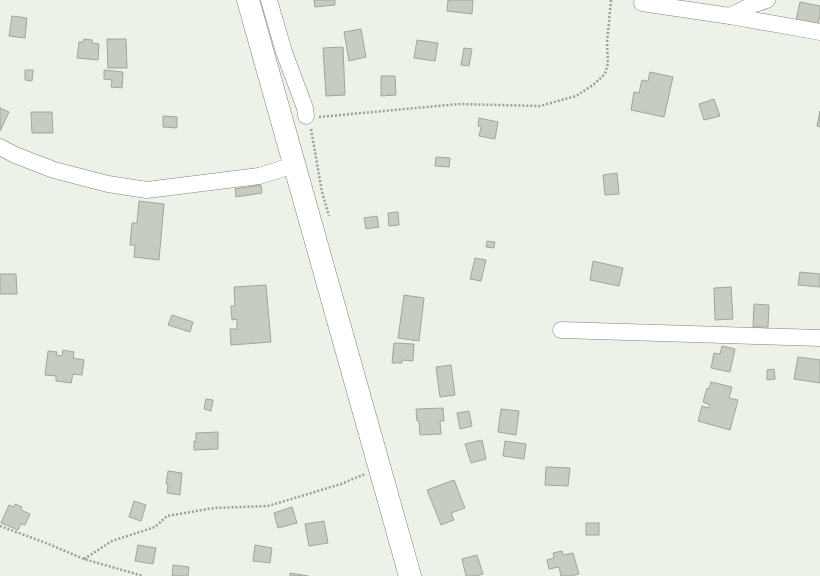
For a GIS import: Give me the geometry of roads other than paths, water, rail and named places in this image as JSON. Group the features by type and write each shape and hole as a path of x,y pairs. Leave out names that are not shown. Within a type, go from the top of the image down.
{"main road":[{"path":"248,0 410,576"}],"street":[{"path":"269,0 284,52 305,108 311,117"},
{"path":"730,16 752,5 767,0"},
{"path":"642,3 730,16 820,32"},
{"path":"0,147 15,155 54,170 108,184 147,190 258,176 294,165"},
{"path":"561,330 820,338"}]}
